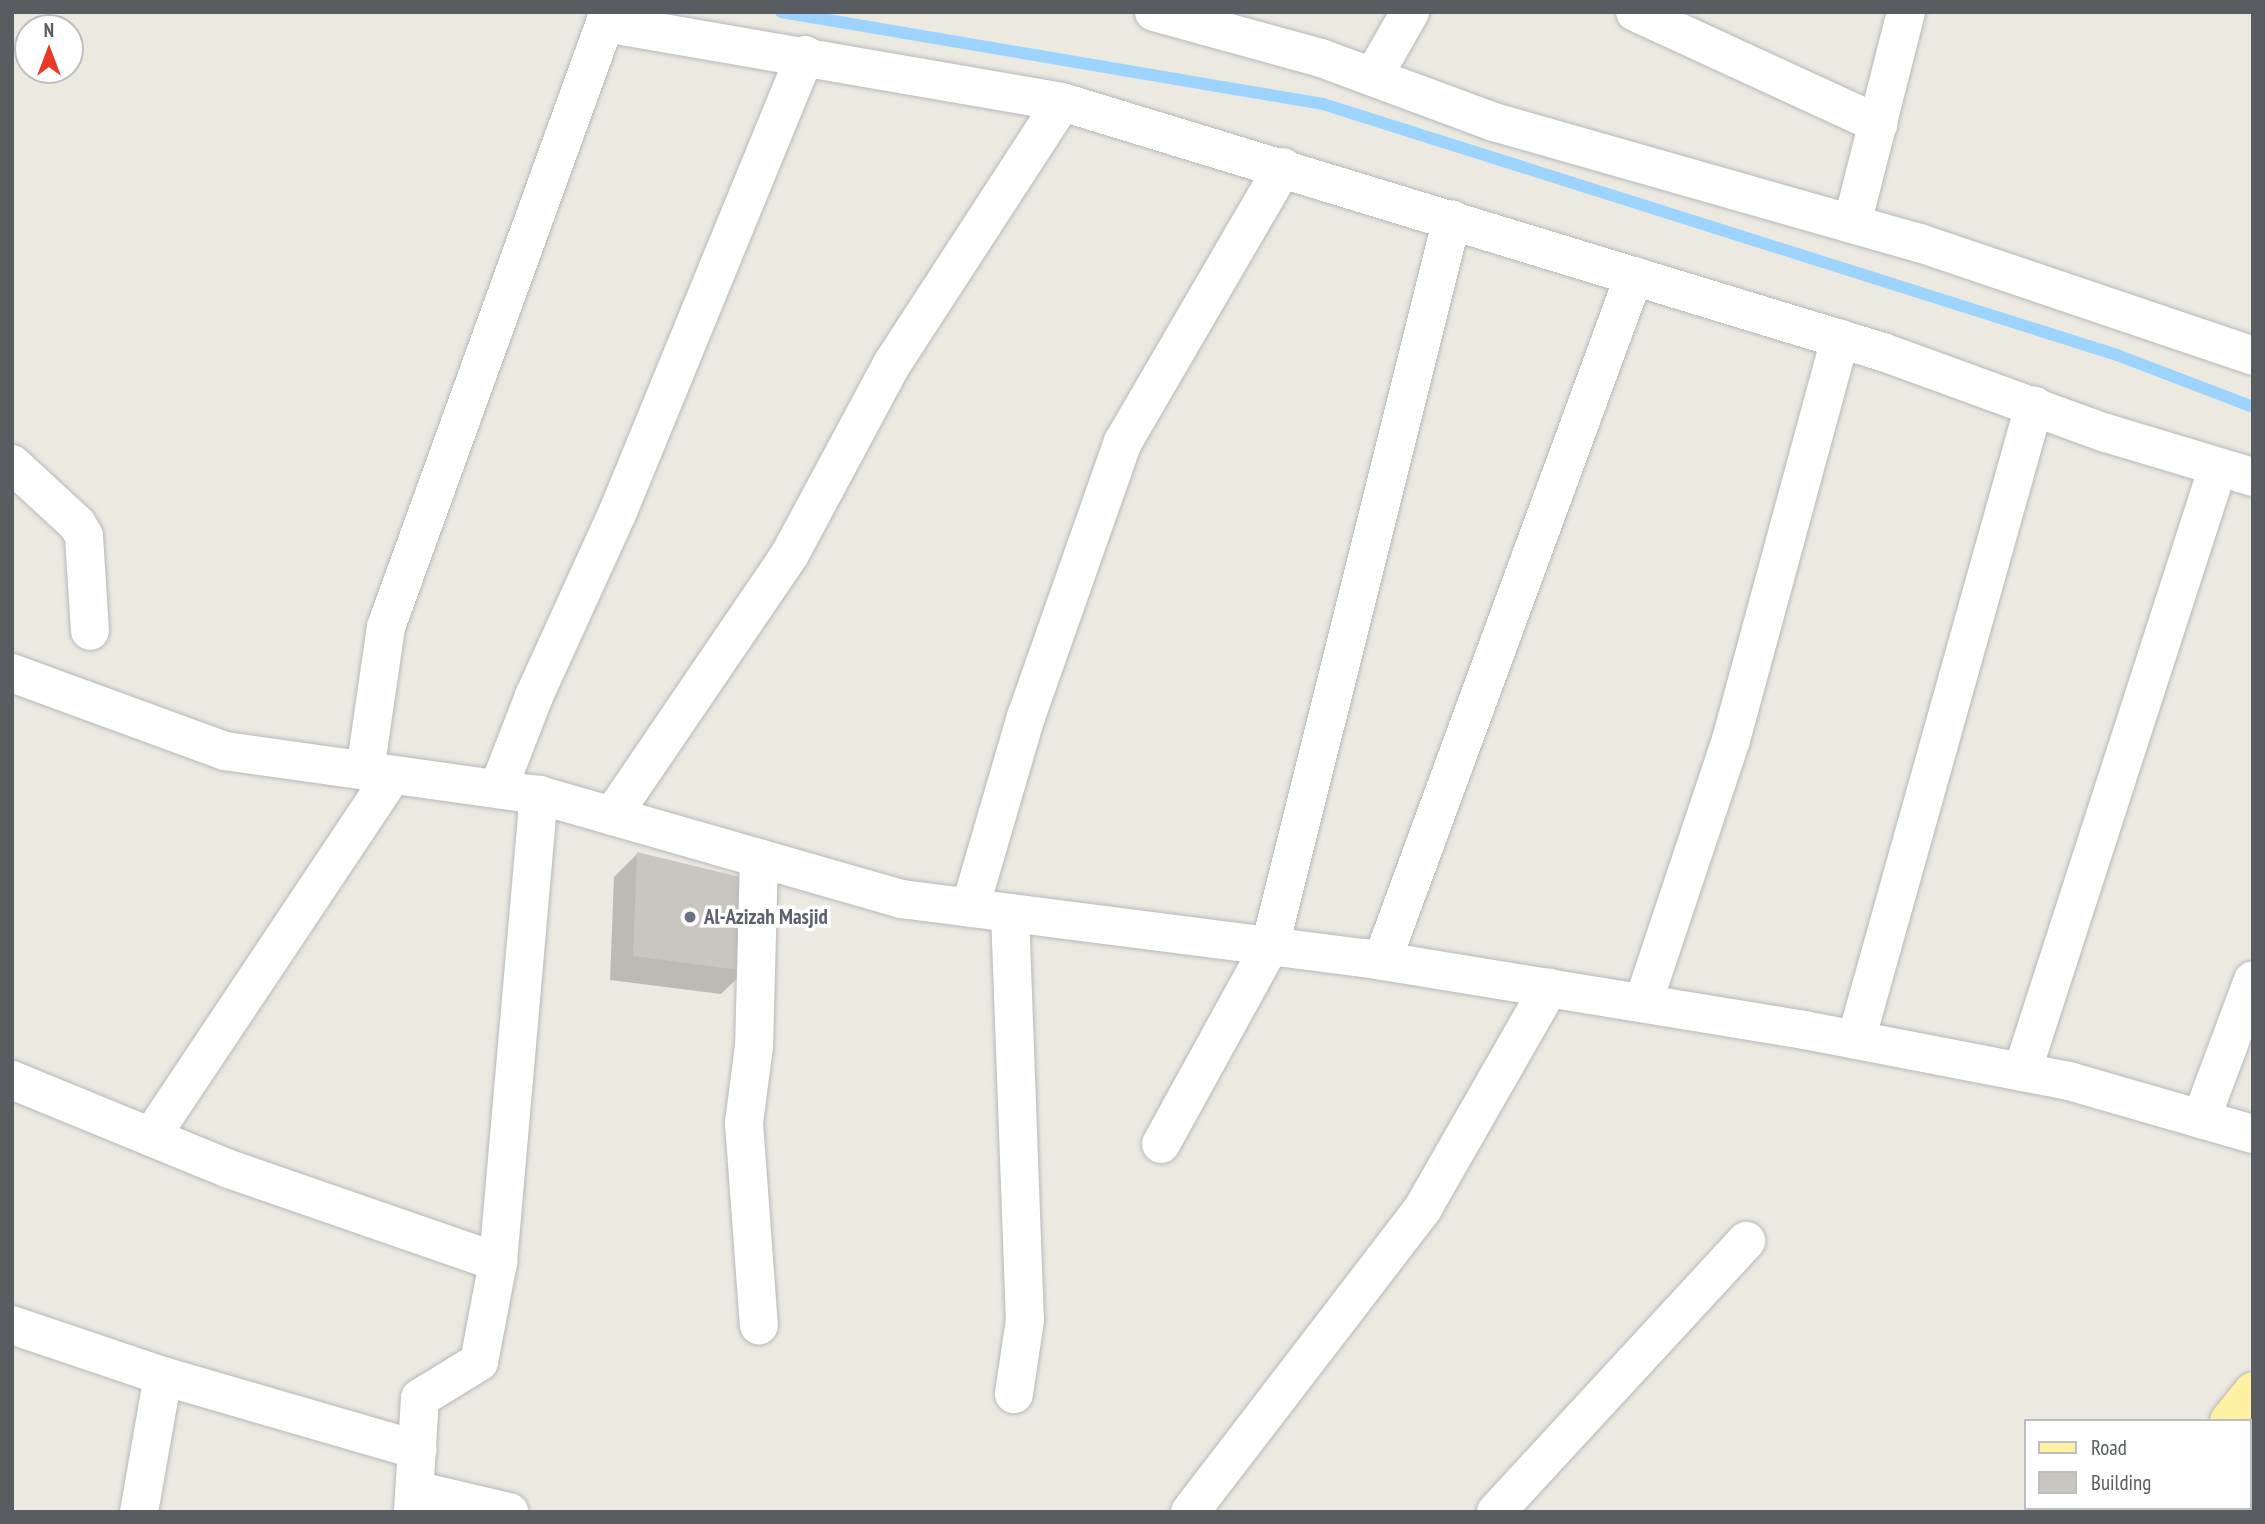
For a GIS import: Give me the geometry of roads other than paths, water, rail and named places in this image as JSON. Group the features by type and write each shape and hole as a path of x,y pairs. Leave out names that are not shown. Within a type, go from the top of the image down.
{"main road":[{"path":"2231,1419 2253,1391"}],"street":[{"path":"1154,12 1321,58 1494,122 1852,224 2253,356"},
{"path":"1373,77 1410,12"},
{"path":"1635,12 1878,124"},
{"path":"1852,224 1906,12"},
{"path":"151,1137 379,773 386,627 607,18 1062,102 1283,167 1840,339 2034,407 2236,472 2022,1072"},
{"path":"498,789 534,696 617,514 805,55"},
{"path":"612,816 790,554 892,364 1062,102"},
{"path":"970,908 1026,717 1123,442 1283,167"},
{"path":"1161,1144 1270,946 1452,219"},
{"path":"1382,961 1634,276"},
{"path":"1643,1003 1731,740 1840,339"},
{"path":"1856,1040 2034,407"},
{"path":"12,464 69,516 84,536 90,631"},
{"path":"12,673 225,751 539,795 902,899 1382,961 1856,1040 2022,1072 2253,1134"},
{"path":"509,1512 414,1501 420,1398 479,1362 498,1262 539,795"},
{"path":"760,858 754,1046 744,1123 760,1325"},
{"path":"1010,913 1025,1320 1014,1394"},
{"path":"2201,1119 2253,980"},
{"path":"1190,1512 1423,1208 1549,988"},
{"path":"12,1080 229,1169 498,1262"},
{"path":"1496,1512 1746,1241"},
{"path":"12,1325 163,1376 417,1450"},
{"path":"139,1512 163,1376"}],"waterway":[{"path":"781,12 1323,104 2117,355 2253,407"}],"place":[{"name":"Al-Azizah Masjid","path":"690,917"}]}
